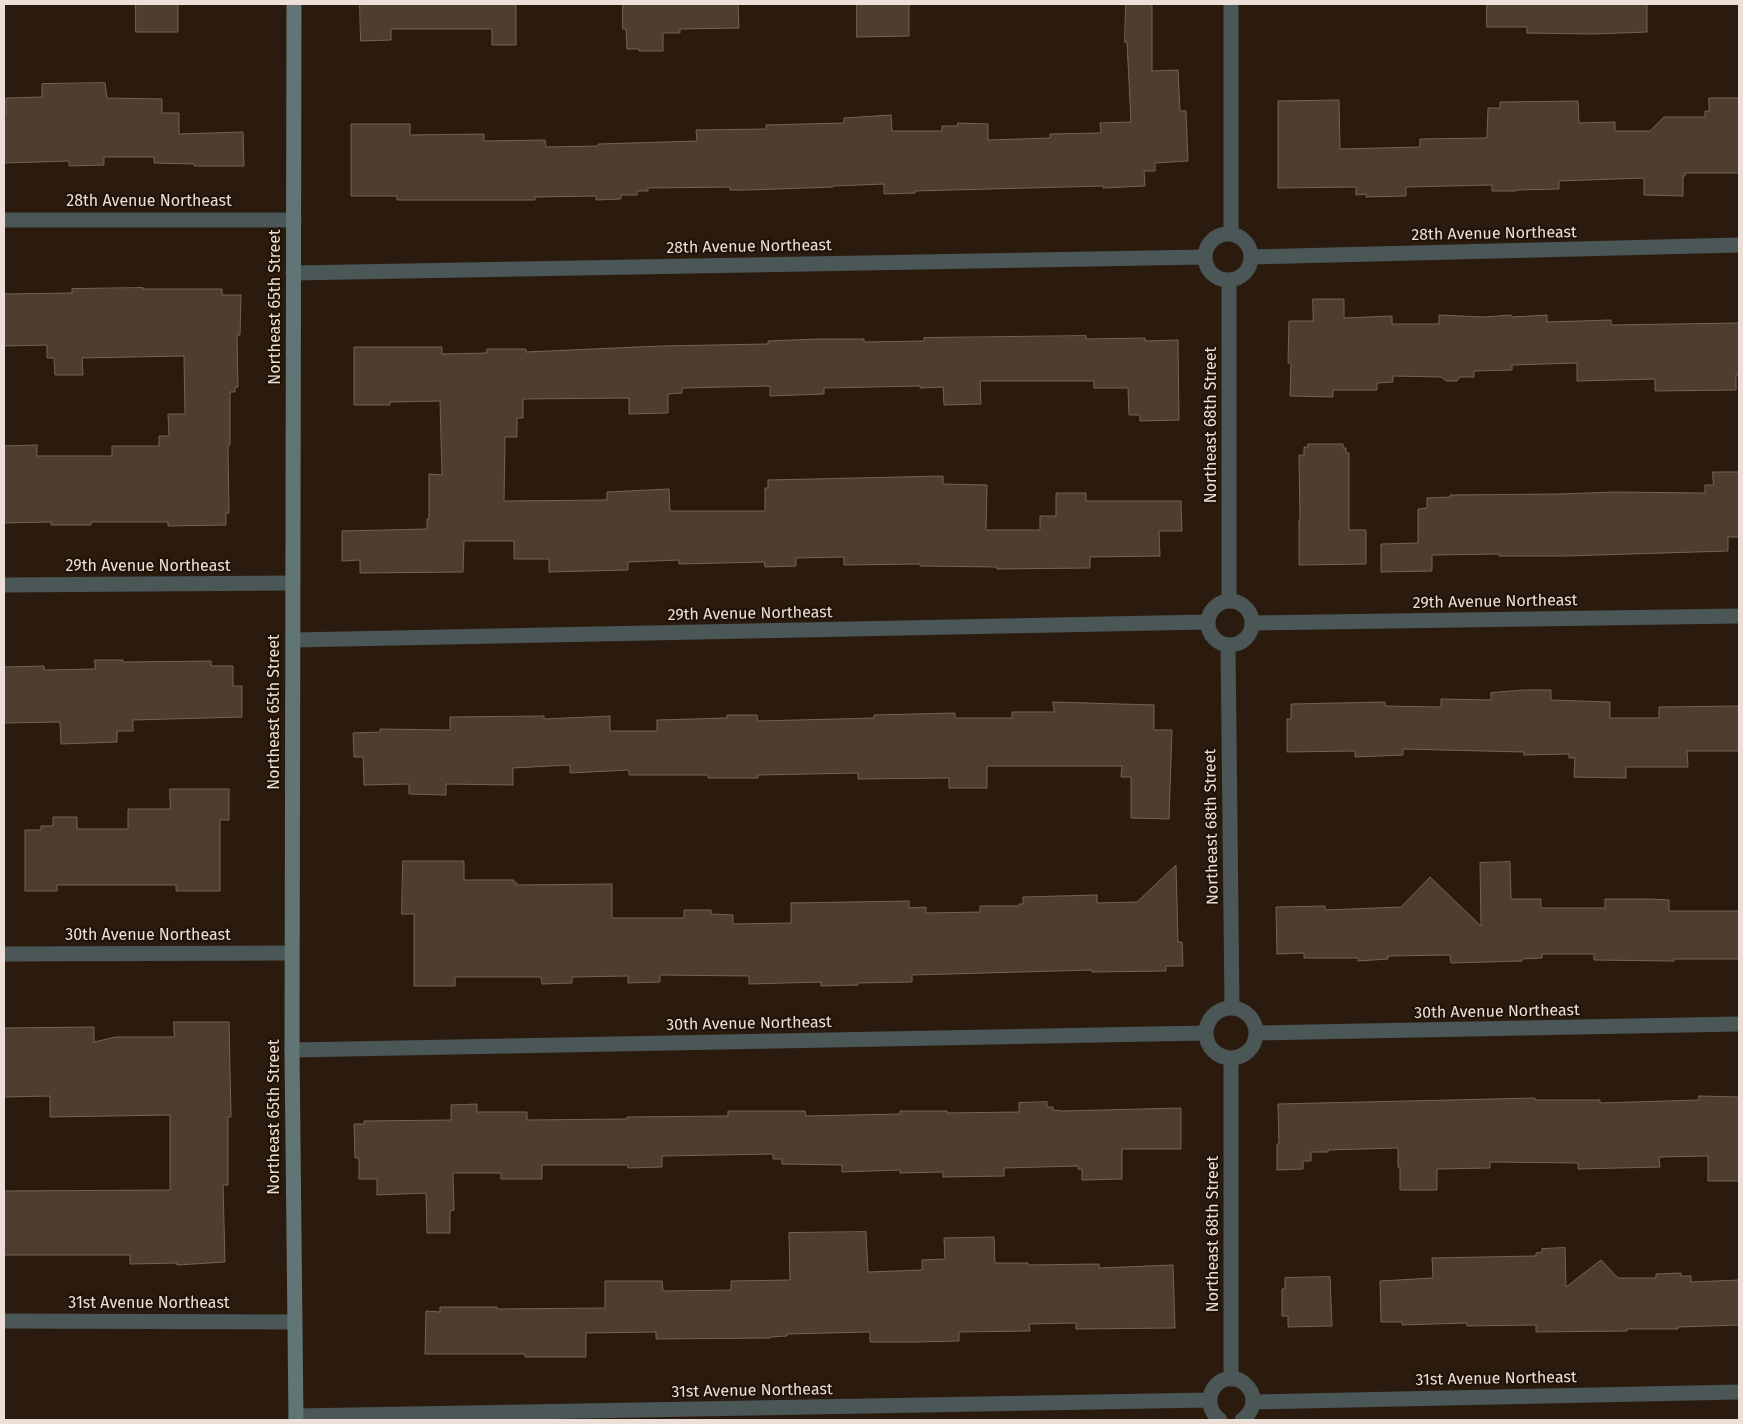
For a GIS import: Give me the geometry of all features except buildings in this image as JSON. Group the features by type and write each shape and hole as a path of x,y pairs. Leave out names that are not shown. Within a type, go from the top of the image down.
{"main road":[{"name":"Northeast 65th Street","path":"294,4 292,1050 296,1418"}],"street":[{"path":"1230,4 1230,234"},
{"name":"28th Avenue Northeast","path":"4,220 294,220"},
{"path":"1223,234 1230,234 1244,240 1248,246 1251,262 1248,269 1242,275 1230,280 1219,278 1212,274 1205,257 1207,247 1211,241 1223,234"},
{"name":"28th Avenue Northeast","path":"1251,257 1739,245"},
{"name":"28th Avenue Northeast","path":"293,273 1205,257"},
{"name":"Northeast 68th Street","path":"1229,600 1230,280"},
{"name":"29th Avenue Northeast","path":"4,585 293,583"},
{"path":"1229,600 1246,607 1250,613 1252,624 1252,629 1243,641 1236,645 1228,645 1214,639 1210,634 1207,622 1209,613 1214,607 1229,600"},
{"name":"29th Avenue Northeast","path":"1252,624 1739,616"},
{"name":"29th Avenue Northeast","path":"293,640 1207,622"},
{"name":"Northeast 68th Street","path":"1228,645 1232,1007"},
{"name":"30th Avenue Northeast","path":"4,954 292,953"},
{"path":"1232,1007 1248,1013 1253,1020 1256,1033 1253,1046 1248,1052 1231,1058 1215,1052 1210,1046 1206,1033 1212,1016 1218,1011 1232,1007"},
{"name":"30th Avenue Northeast","path":"1256,1033 1739,1024"},
{"name":"30th Avenue Northeast","path":"292,1050 1206,1033"},
{"name":"Northeast 68th Street","path":"1231,1058 1231,1379"},
{"name":"31st Avenue Northeast","path":"4,1322 295,1322"},
{"path":"1220,1420 1210,1410 1209,1395 1219,1382 1231,1379 1241,1381 1251,1392 1253,1402 1251,1412 1242,1420"},
{"name":"31st Avenue Northeast","path":"1253,1402 1739,1392"},
{"name":"31st Avenue Northeast","path":"296,1418 1209,1400"}]}
